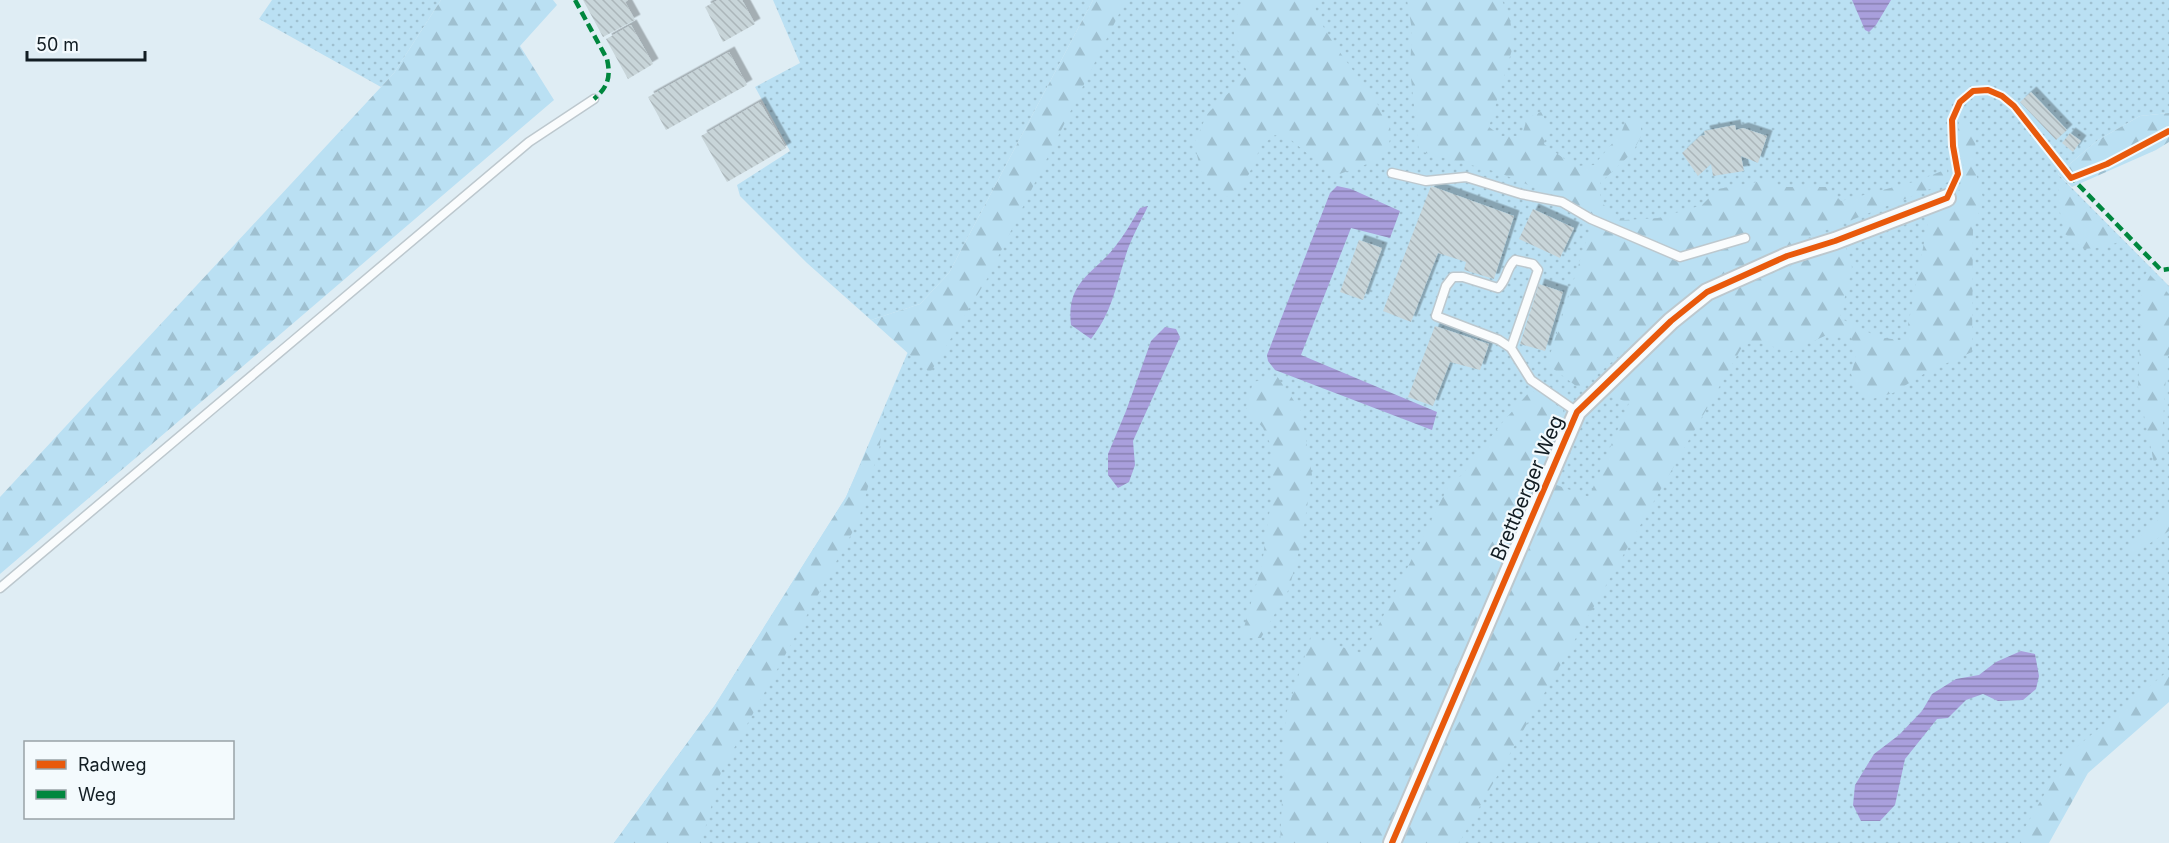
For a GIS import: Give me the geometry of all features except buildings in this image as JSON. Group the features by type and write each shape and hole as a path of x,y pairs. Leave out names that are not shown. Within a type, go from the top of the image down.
{"street":[{"name":"Brettberger Weg","path":"1392,843 1577,412 1671,321 1707,292 1787,256 1835,241 1947,198"}],"lane":[{"path":"0,588 529,142 594,99"},
{"path":"1392,173 1426,181 1466,177 1521,194 1562,202 1591,219 1680,257 1745,238"},
{"path":"1511,348 1538,270 1533,264 1515,260 1510,265 1503,284 1498,288 1463,277 1453,277 1446,286 1436,316 1499,340 1511,348 1531,380 1577,412"}],"green space":[{"path":"272,0 441,0 394,73 381,87 259,19"},
{"path":"441,0 553,0 557,5 520,46 554,100 0,574 0,497 394,73"},
{"path":"773,0 1093,0 949,273 920,304 871,320 807,263 740,196 737,185 790,151 755,87 800,63"},
{"path":"1093,0 1126,0 987,279 930,373 871,320 920,304 949,273"},
{"path":"1098,0 2169,0 2169,113 2140,116 2098,140 2058,174 2169,286 2169,696 2073,774 2033,843 614,843 715,705 846,497 907,354"},
{"path":"1244,0 1314,0 1316,11 1329,37 1375,100 1384,117 1392,134 1386,151 1370,163 1334,176 1290,139 1275,135 1261,146 1240,190 1227,197 1217,194 1202,174 1194,144 1207,114 1248,74 1234,38 1235,21"},
{"path":"1407,0 1502,0 1510,20 1514,43 1489,127 1501,136 1522,136 1527,118 1541,112 1548,125 1544,144 1574,166 1594,165 1621,133 1627,118 1639,118 1642,134 1633,152 1600,183 1600,202 1624,220 1659,218 1702,205 1718,189 1768,180 1781,187 1827,187 1841,201 1917,181 1947,169 1948,182 1826,230 1702,286 1580,389 1547,364 1590,229 1580,206 1497,172 1419,151 1410,69 1412,30"},
{"path":"2169,113 2169,142 2156,150 2072,187 2058,174 2098,140 2140,116"},
{"path":"1959,119 1969,122 1976,136 1974,167 1984,201 1973,226 1972,352 1927,372 1893,393 1872,399 1856,386 1851,374 1856,354 1849,335 1827,335 1789,352 1754,341 1742,347 1459,843 1399,843 1554,484 1589,497 1629,403 1605,393 1711,297 1845,245 1852,267 1840,318 1878,337 1905,341 1929,217 1951,201 1963,179 1963,161 1957,143"},
{"path":"2059,182 2119,242 2104,247 2084,249 2065,234 2058,204"},
{"path":"2147,272 2169,294 2169,354 2161,454 2154,463 2138,387 2141,280"},
{"path":"1277,376 1301,411 1312,475 1302,539 1289,589 1261,638 1241,638 1262,564 1273,487 1273,450 1263,428 1246,408 1253,382"},
{"path":"1531,390 1563,409 1565,426 1382,843 1280,843 1286,714 1311,637 1364,654 1450,483 1462,475 1501,424"},
{"path":"884,411 880,445 858,522 721,772 701,843 614,843 715,705 846,497"},
{"path":"2169,510 2169,531 2130,556 2129,547"},
{"path":"2169,670 2169,702 2088,773 2049,843 2016,843 2067,755"}],"shaded area":[{"path":"1852,0 1891,0 1876,25 1869,32 1865,30"},
{"path":"1337,186 1351,189 1400,211 1390,238 1351,228 1301,355 1437,412 1432,430 1275,370 1268,361 1267,355 1330,193"},
{"path":"1148,206 1130,245 1108,310 1091,339 1071,325 1071,310 1077,289 1082,280 1118,243 1140,208"},
{"path":"1165,327 1176,329 1180,337 1133,441 1135,465 1129,482 1118,488 1108,475 1108,454 1151,341"},
{"path":"2021,651 2035,654 2039,676 2036,689 2023,700 1998,701 1983,694 1966,700 1948,718 1937,719 1905,759 1895,805 1880,821 1861,821 1853,805 1855,785 1874,754 1899,735 1922,711 1932,694 1956,679 1979,675 1996,662"}],"marked path":[{"path":"575,0 607,59 609,71 607,81 594,99"},
{"path":"2069,175 2161,270 2169,269"}],"cycle path":[{"path":"1392,843 1577,412 1671,321 1707,292 1787,256 1835,241 1947,198 1958,174 1953,146 1952,120 1960,102 1973,91 1988,90 2002,96 2014,106 2071,178 2107,164 2169,131"}]}
